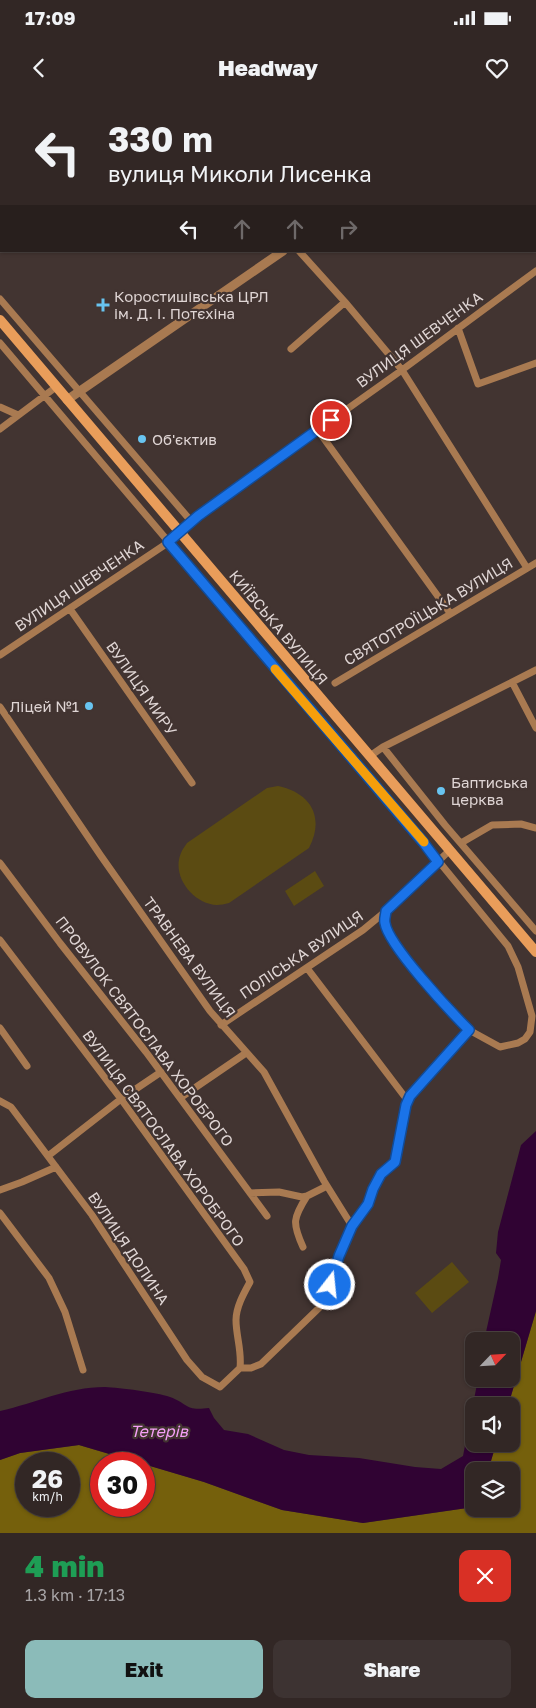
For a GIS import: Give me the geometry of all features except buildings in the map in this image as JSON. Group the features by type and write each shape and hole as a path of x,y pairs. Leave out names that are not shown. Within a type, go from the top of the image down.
{"main road":[{"name":"КИЇВСЬКА ВУЛИЦЯ","path":"0,320 536,952"}],"street":[{"path":"67,400 282,252"},
{"path":"300,252 402,370 527,568"},
{"name":"ВУЛИЦЯ ШЕВЧЕНКА","path":"0,656 168,542 191,521 402,370 536,271"},
{"path":"0,299 191,521"},
{"path":"291,350 345,302"},
{"path":"458,328 478,384 536,363"},
{"name":"КИЇВСЬКА ВУЛИЦЯ","path":"0,343 423,842 508,946 526,989 532,1016 530,1032 525,1039 518,1043 500,1047 469,1030"},
{"path":"0,429 56,387"},
{"path":"0,407 18,415"},
{"path":"317,430 450,613"},
{"name":"СВЯТОТРОЇЦЬКА ВУЛИЦЯ","path":"334,683 536,563"},
{"name":"ВУЛИЦЯ МИРУ","path":"70,609 192,783"},
{"path":"370,756 383,747 536,670"},
{"path":"512,682 536,728"},
{"name":"ТРАВНЕВА ВУЛИЦЯ","path":"0,707 101,856 210,1011 264,1072 327,1186 352,1226"},
{"path":"383,747 536,931"},
{"path":"461,843 492,825 521,824 536,828"},
{"name":"ПОЛІСЬКА ВУЛИЦЯ","path":"221,1025 364,930 450,850"},
{"name":"ПРОВУЛОК СВЯТОСЛАВА ХОРОБРОГО","path":"0,863 161,1072 267,1216"},
{"path":"240,1368 251,1368 260,1364 320,1307 327,1295 339,1256 352,1226 368,1204 381,1174 395,1162 410,1096 469,1030 451,1012 392,940 385,923 386,911"},
{"name":"ВУЛИЦЯ СВЯТОСЛАВА ХОРОБРОГО","path":"0,940 121,1099 244,1269 250,1282 243,1294 236,1318 241,1356 240,1368"},
{"path":"307,968 408,1101"},
{"path":"0,1028 27,1066"},
{"path":"180,1098 246,1053"},
{"path":"48,1156 121,1099 161,1072"},
{"name":"ВУЛИЦЯ ДОЛИНА","path":"0,1101 11,1108 92,1215 187,1360 202,1377 220,1387 240,1368"},
{"path":"0,1190 56,1167"},
{"path":"250,1193 279,1192 302,1197 308,1196 327,1186"},
{"path":"303,1247 295,1230 295,1222 298,1211 308,1196"},
{"path":"0,1212 49,1278 65,1312 83,1370"}],"shaded area":[{"path":"278,786 299,794 312,808 316,826 309,848 229,903 217,905 200,900 186,887 179,871 181,853 187,843 267,788"},
{"path":"315,871 324,886 294,906 285,891"},
{"path":"452,1262 469,1282 432,1313 415,1293"},
{"path":"536,1311 536,1533 0,1533 0,1460 15,1455 15,1517 80,1517 80,1452 27,1452 79,1445 103,1452 90,1452 90,1517 155,1517 155,1467 204,1482 282,1510 363,1523 465,1508 465,1517 520,1517 520,1462 491,1462 494,1452 520,1452 520,1397 511,1397 513,1388 520,1388 520,1365"}],"water":[{"name":"Тетерів","path":"536,1131 536,1311 520,1365 520,1332 486,1332 501,1260 496,1253 498,1232 521,1145"},
{"name":"Тетерів","path":"105,1387 128,1389 170,1397 195,1409 209,1408 214,1418 224,1430 248,1434 284,1450 309,1455 359,1458 441,1469 463,1456 465,1446 465,1452 494,1452 491,1462 465,1462 465,1508 363,1523 282,1510 204,1482 155,1467 155,1452 103,1452 79,1445 15,1452 15,1455 0,1460 0,1411 65,1392"},
{"name":"Тетерів","path":"476,1388 513,1388 511,1397 474,1397"}],"slow traffic":[{"path":"275,669 424,842"}],"place":[{"name":"Коростишівська ЦРЛ ім. Д. І. Потєхіна","path":"103,305"},
{"name":"Об'єктив","path":"142,439"},
{"name":"Ліцей №1","path":"89,706"},
{"name":"Баптиська церква","path":"441,791"}],"route":[{"path":"330,1285 339,1256 352,1226 368,1204 381,1174 395,1162 406,1105 410,1096 469,1030 421,977 392,940 385,923 386,911 438,862 168,542 191,521 331,420"}]}
